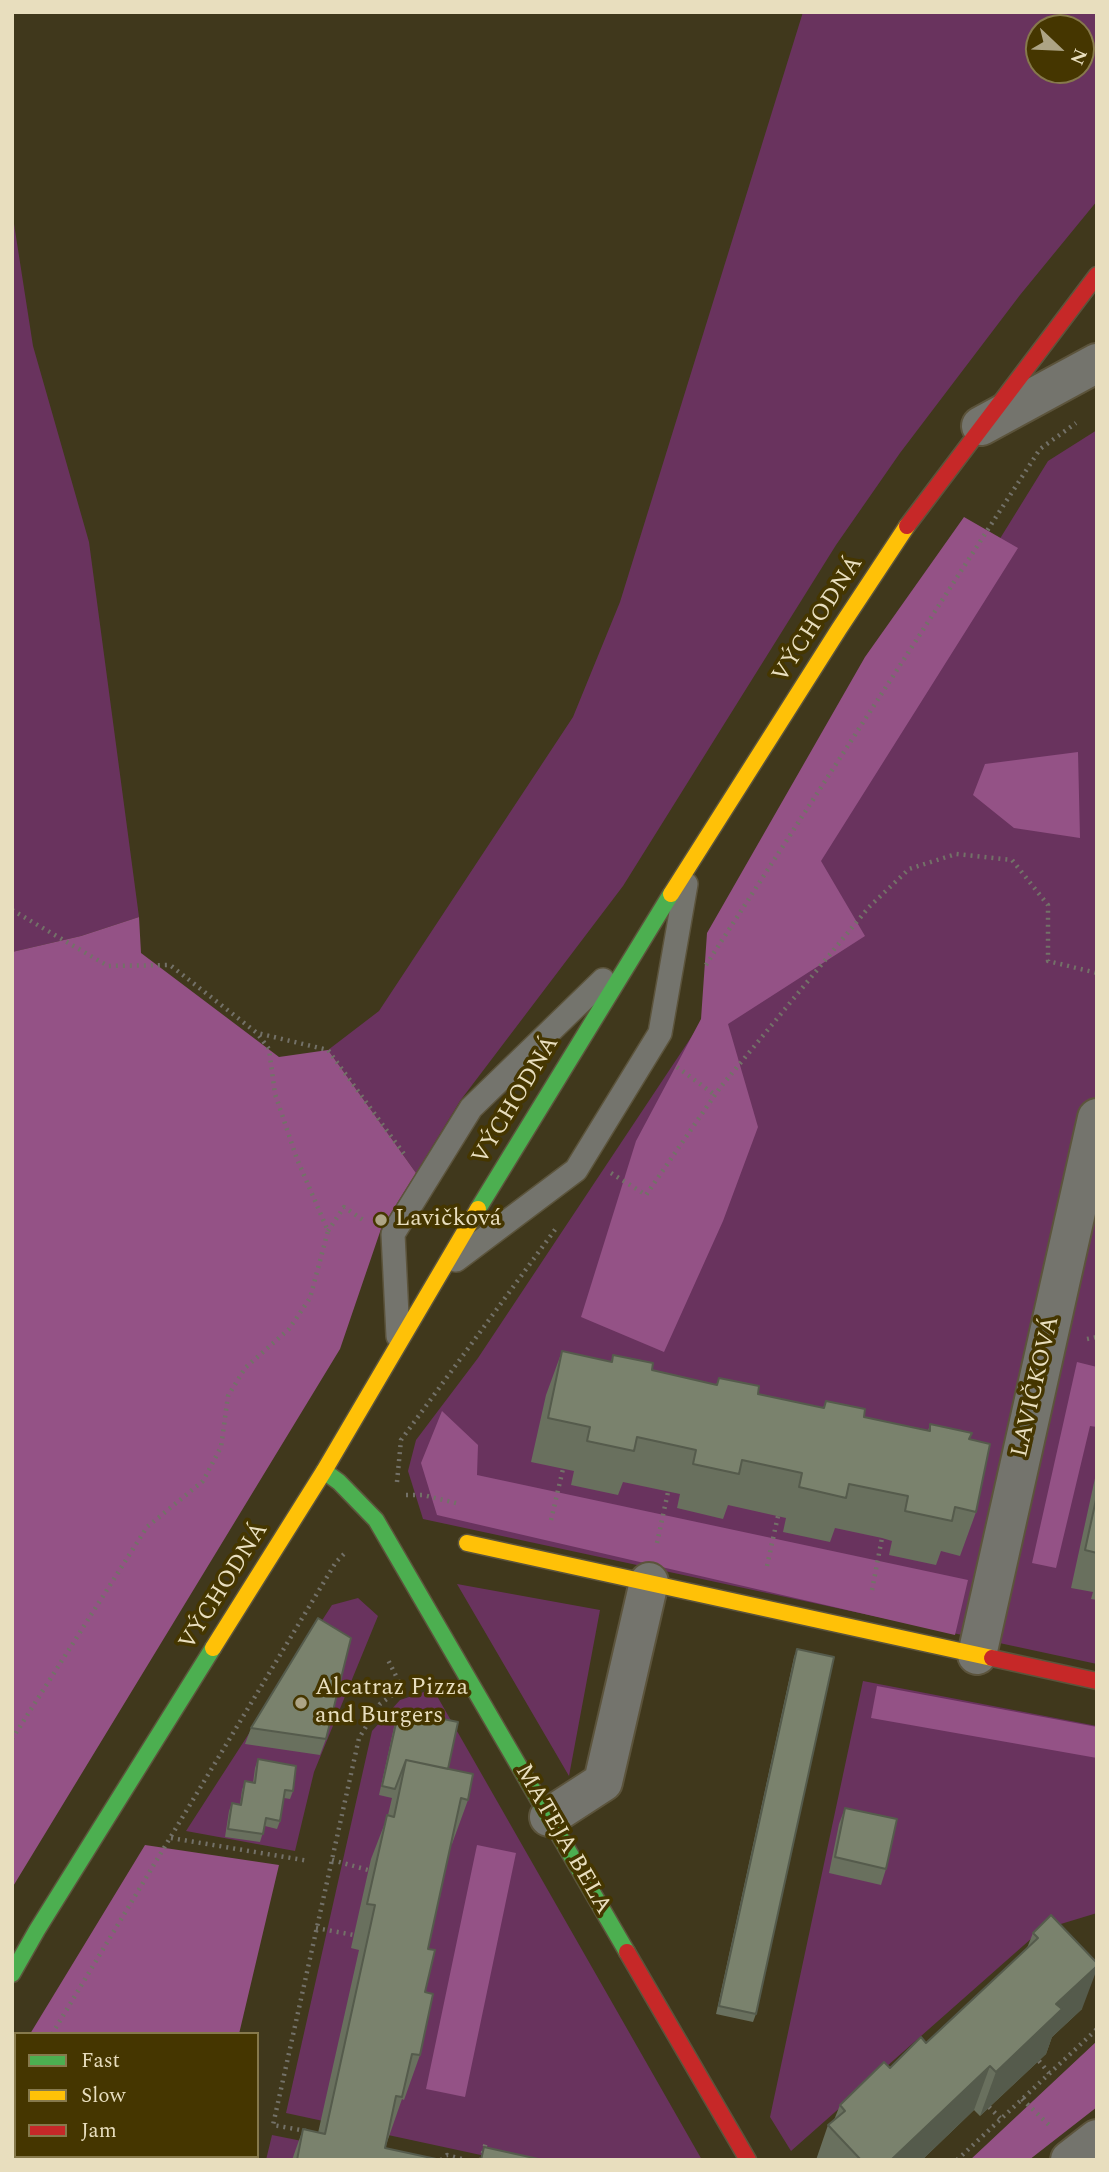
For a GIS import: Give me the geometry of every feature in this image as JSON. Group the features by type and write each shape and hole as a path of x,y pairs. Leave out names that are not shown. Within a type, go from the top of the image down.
{"street":[{"name":"VÝCHODNÁ","path":"12,1974 324,1471 439,1273 636,949 895,543 1097,275"},
{"path":"981,426 1097,363"},
{"name":"LAVIČKOVÁ","path":"977,1655 1097,1118"},
{"path":"324,1471 339,1482 376,1520"},
{"name":"MATEJA BELA","path":"376,1520 748,2160"},
{"path":"467,1543 1097,1681"},
{"path":"549,1817 603,1782 649,1581"},
{"path":"1070,2160 1097,2139"}],"lane":[{"path":"439,1273 576,1170 660,1033 689,866"},
{"path":"398,1345 393,1234 471,1108 636,949"}],"path":[{"path":"700,975 1040,449 1081,419"},
{"path":"600,1167 646,1195 715,1095 869,906 909,869 956,854 1012,860 1048,905 1048,961 1097,973"},
{"path":"12,910 108,966 170,965 257,1033 269,1049 275,1094 297,1159 328,1231 310,1298 289,1329 246,1368 228,1396 220,1447 203,1481 147,1527 12,1740"},
{"path":"257,1033 328,1050 425,1182"},
{"path":"675,1065 715,1095"},
{"path":"53,2032 336,1562 403,1495 396,1482 401,1440 564,1218"},
{"path":"542,1559 563,1469"},
{"path":"649,1581 668,1492"},
{"path":"758,1605 778,1516"},
{"path":"865,1629 882,1538"},
{"path":"318,2134 273,2125 359,1738 380,1704 402,1688 388,1660"},
{"path":"171,1838 309,1861"},
{"path":"331,1860 368,1870"},
{"path":"316,1928 354,1935"},
{"path":"957,2160 1097,2029"},
{"path":"1038,2061 1049,2073"},
{"path":"989,2106 1000,2118"},
{"path":"481,2160 486,2142"},
{"path":"441,2160 447,2155 466,2160"}],"shaded area":[{"path":"803,12 1097,12 1097,201 1020,295 900,453 836,545 623,886 460,1101 416,1173 328,1050 379,1011 573,717 620,602"},
{"path":"12,211 33,346 89,542 139,917 81,936 12,952"},
{"path":"1097,430 1097,1664 423,1519 408,1471 416,1440 478,1358 696,1030 1048,461"},
{"path":"964,517 1018,548 821,861 865,936 728,1024 758,1127 723,1221 664,1352 581,1317 636,1141 701,1019 707,933 865,657"},
{"path":"1078,752 1080,838 1014,828 973,795 985,764"},
{"path":"139,917 141,953 279,1057 328,1050 416,1173 381,1229 340,1349 12,1888 12,952 81,936"},
{"path":"1077,1362 1097,1367 1097,1427 1090,1426 1056,1568 1032,1563"},
{"path":"442,1411 478,1445 477,1475 968,1580 955,1635 437,1515 421,1463"},
{"path":"457,1584 600,1610 569,1776"},
{"path":"358,1598 378,1616 314,1772 295,1851 186,1831 332,1605"},
{"path":"863,1681 1097,1726 1097,1913 1041,1930 791,2151 770,2117"},
{"path":"877,1686 1097,1727 1097,1758 871,1718"},
{"path":"433,1689 702,2160 504,2160 286,2113 372,1731 400,1700"},
{"path":"145,1845 279,1865 239,2032 31,2032"},
{"path":"477,1845 516,1853 465,2097 426,2089"},
{"path":"1097,2041 1097,2107 1029,2160 970,2160"},
{"path":"14,2060 14,2158 220,2160 12,2160"},
{"path":"272,2135 397,2160 266,2160"}],"building":[{"path":"562,1351 612,1362 613,1355 653,1363 652,1370 717,1385 719,1378 759,1386 758,1394 824,1408 826,1401 865,1409 864,1417 930,1431 930,1424 972,1433 969,1439 990,1444 976,1512 955,1507 952,1521 905,1511 908,1496 849,1484 846,1498 799,1487 802,1473 742,1460 739,1474 693,1464 696,1450 637,1437 634,1451 587,1441 590,1427 548,1418"},
{"path":"1097,1495 1097,1553 1085,1550"},
{"path":"318,1618 351,1638 326,1739 251,1728"},
{"path":"797,1649 834,1657 756,2014 719,2006"},
{"path":"399,1710 458,1722 448,1769 406,1760 395,1789 382,1786"},
{"path":"258,1759 296,1766 293,1791 285,1790 280,1821 266,1818 263,1834 228,1829 232,1803 241,1805 245,1781 255,1783"},
{"path":"406,1760 473,1774 468,1800 461,1798 428,1949 435,1950 425,1992 433,1994 420,2055 412,2054 402,2097 396,2096 385,2148 441,2160 297,2160 303,2129 325,2134 375,1905 367,1904 387,1815 394,1817"},
{"path":"845,1808 897,1819 886,1869 835,1857"},
{"path":"1051,1915 1097,1966 1056,2004 1062,2009 996,2072 990,2066 891,2160 861,2160 828,2125 845,2111 840,2105 884,2062 890,2068 921,2037 926,2043 1038,1938 1033,1933"},
{"path":"484,2147 543,2160 481,2160"}],"traffic: fast":[{"path":"478,1209 671,894"},
{"path":"324,1471 339,1482 376,1520 627,1952"},
{"path":"12,1974 213,1648"}],"traffic: slow":[{"path":"671,894 907,526"},
{"path":"213,1648 324,1471 478,1209"},
{"path":"467,1543 992,1658"}],"traffic: jam":[{"path":"907,526 1097,275"},
{"path":"992,1658 1097,1681"},
{"path":"627,1952 748,2160"}],"place":[{"name":"Lavičková","path":"381,1220"},
{"name":"Alcatraz Pizza and Burgers","path":"301,1703"}]}
